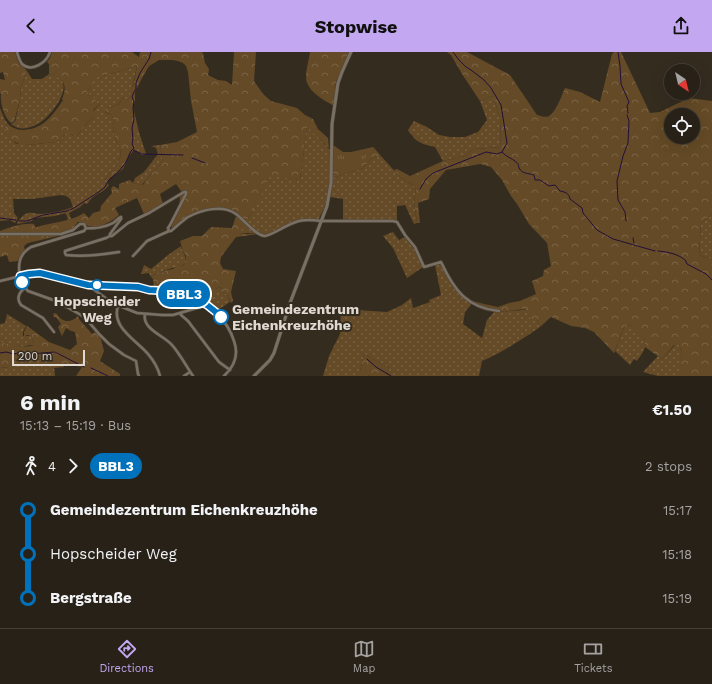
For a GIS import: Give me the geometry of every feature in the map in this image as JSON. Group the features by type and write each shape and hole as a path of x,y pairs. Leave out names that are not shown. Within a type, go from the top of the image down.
{"street":[{"path":"17,52 22,63 29,67 37,66 43,63 50,52"},
{"path":"254,376 270,360 274,353 290,303 327,206 330,187 332,124 338,83 351,52"},
{"path":"119,252 83,256 66,255 64,253 65,251 112,236 128,223 186,192 168,228 169,231"},
{"path":"133,256 147,241 171,231 188,217 209,210 220,209 231,211 239,216 258,234 264,236 294,222 310,219 321,221 395,221 416,249 424,267 441,262 450,280 460,294 478,306 499,311"},
{"path":"110,236 121,217 113,223 105,226 85,229 31,247 22,255 20,260 20,276 25,288 28,291 56,301 81,315 109,344 136,362 139,376"},
{"path":"0,234 61,234 72,231 82,223 85,225 85,229"},
{"path":"0,281 40,273 88,285 138,287 149,290 168,291 188,295 207,305 217,313 233,337 236,346 236,361 224,376"},
{"path":"88,285 104,298 118,306 137,313 169,315 207,305"},
{"path":"25,288 18,296 19,302 21,305 43,318 54,332"},
{"path":"118,306 117,309 120,325 133,341 152,358 160,376"},
{"path":"180,312 219,362 230,370"},
{"path":"145,314 144,318 146,323 172,345 193,376"},
{"path":"184,376 190,372"}],"green space":[{"path":"0,52 15,52 19,63 27,71 21,86 20,100 14,122 11,123 4,114 1,101 0,79 5,80 3,72 0,73"},
{"path":"52,52 132,52 139,57 140,52 201,52 203,53 205,63 209,69 208,75 218,80 226,81 232,85 234,52 256,52 254,81 263,94 271,101 297,108 305,115 313,119 318,129 328,138 329,148 307,127 300,180 270,176 260,198 246,222 236,212 220,208 196,212 171,228 181,207 179,205 181,191 176,184 160,194 163,204 144,214 137,198 115,208 119,215 106,224 91,227 83,222 78,222 72,229 61,233 58,236 28,243 25,245 25,250 21,254 18,261 9,262 7,255 0,257 0,231 26,224 34,224 35,227 37,227 67,220 84,213 89,218 93,213 100,211 101,206 112,193 111,189 113,186 119,189 119,184 130,180 133,183 143,185 149,176 163,162 160,145 177,142 197,132 186,66 178,61 159,60 149,66 135,92 133,107 139,132 134,132 132,136 134,150 129,156 123,169 110,178 107,184 104,181 117,164 121,152 113,132 114,123 112,116 103,112 108,108 119,104 122,98 128,100 137,66 103,76 100,73 87,92 100,104 93,110 96,116 75,137 70,134 65,134 56,142 27,145 15,142 9,136 5,126 8,124 17,129 26,130 41,125 50,117 63,100 65,90 63,83 58,78 49,74 49,64 47,62"},
{"path":"310,52 350,52 336,82 334,106 325,101 309,87 306,74"},
{"path":"447,52 467,52 510,75 537,115 546,117 554,111 565,88 580,92 600,102 612,54 614,52 621,52 650,113 664,110 664,144 700,144 700,108 668,108 685,100 712,101 712,213 701,223 699,255 712,258 712,376 679,376 682,353 679,345 674,345 662,359 645,347 645,339 633,326 625,325 614,353 594,332 585,328 571,326 551,317 540,327 537,320 532,320 524,309 500,312 485,310 474,305 457,293 473,301 498,307 520,301 536,294 532,281 543,276 544,270 551,266 547,243 529,224 502,180 491,167 480,164 446,170 430,189 429,199 418,203 420,223 417,223 414,202 416,187 400,177 394,170 397,169 410,176 443,161 465,156 474,149 501,147 500,118 493,96 480,101 451,55"},
{"path":"137,66 128,100 122,98 119,104 108,108 104,112 113,118 115,137 121,152 117,164 104,181 109,185 107,188 92,198 87,204 84,203 69,213 71,219 68,220 66,213 55,216 34,218 32,221 17,224 21,217 28,213 49,213 73,207 70,199 61,195 32,199 13,199 14,213 18,218 15,223 10,220 0,221 0,108 8,124 5,126 10,137 15,143 27,145 56,142 65,134 70,134 75,137 95,116 93,111 100,104 87,92 100,72 103,76"},
{"path":"27,71 32,79 42,79 49,74 58,77 64,86 58,103 46,118 33,126 19,128 11,124 15,122 20,100 21,86"},
{"path":"493,96 500,118 501,147 474,149 465,156 443,161 435,147 423,144 416,140 408,130 414,121 439,135 450,137 465,137 478,132 487,120 480,101"},
{"path":"307,126 330,150 329,192 327,203 319,219 300,220 269,234 239,233 252,212 270,175 300,180"},
{"path":"134,132 139,132 146,154 142,155 134,150 132,136"},
{"path":"160,145 163,162 142,185 133,183 135,178 144,172 158,154 156,148 151,146"},
{"path":"333,145 343,152 351,152 373,147 375,149 360,163 332,171"},
{"path":"375,149 381,156 371,159 363,168 332,178 332,171 360,162"},
{"path":"381,156 400,177 416,187 414,202 417,223 414,224 405,205 397,206 397,220 343,220 343,199 330,197 332,178 363,168 371,159"},
{"path":"712,213 712,258 709,258 699,255 701,223"},
{"path":"236,216 251,228 247,229 244,226 240,233 258,234 236,237 221,257 220,263 223,269 236,271 231,292 233,301 231,303 227,294 222,292 221,287 212,292 213,295 208,302 205,303 186,294 154,287 153,279 151,277 155,274 157,275 177,266 182,266 186,263 186,256 180,241 193,236 202,236 211,227 232,228"},
{"path":"393,232 399,240 405,237 415,250 423,267 407,278 393,248 383,236"},
{"path":"181,246 186,260 184,265 166,270 157,275 155,274 151,277 149,273 141,274 144,265 151,269"},
{"path":"435,265 441,265 459,294 472,303 465,312 463,324 482,338 487,320 494,312 525,310 532,320 537,320 540,327 505,350 482,361 479,376 387,376 389,368 364,354 360,371 356,375 370,376 323,376 329,356 340,334 341,309 387,312 402,305 411,298 413,308 430,302 429,300 441,295"},
{"path":"221,287 222,292 227,294 230,302 218,310 208,302 213,295 212,292"},
{"path":"55,313 61,319 67,321 70,321 78,316 92,334 95,332 101,339 104,351 100,361 120,374 120,376 76,376 82,367 65,364 64,367 54,368 53,357 36,360 22,358 15,360 9,367 0,368 0,342 17,344 23,347 34,346 31,336 27,335 24,337 24,332 27,326 49,342 70,350 77,344 75,332 66,328 62,336 58,327 61,324 56,317 54,317 53,314"},
{"path":"7,314 26,326 23,336 31,336 34,346 30,345 23,347 17,344 0,342 0,324 5,323"},
{"path":"625,325 633,326 643,335 646,342 645,348 637,361 634,359 630,365 615,351"},
{"path":"675,345 679,345 682,353 680,376 658,376 643,372 658,356 662,359"},
{"path":"364,354 389,368 387,376 355,375 360,371"},
{"path":"53,357 55,376 0,376 0,368 9,367 15,360 22,358 36,360"}],"waterway":[{"path":"19,221 27,221 43,215 67,211 74,208 105,187 108,181 120,170 134,148 132,144 132,128 134,119 134,101 132,97 136,89 136,83 140,73 149,59 151,52"},
{"path":"453,52 466,67 484,80 491,88 501,105 507,143 502,152"},
{"path":"618,52 621,84 629,102 627,106 628,113"},
{"path":"626,221 625,212 618,200 617,181 628,143 629,121 627,115"},
{"path":"133,150 142,154 183,155"},
{"path":"420,189 426,179 433,173 486,152 497,154 502,152 513,159 522,171 534,175 535,180 540,180 549,186 555,185 560,191 568,194 570,199 582,208 583,213 597,230 613,239 655,251"},
{"path":"192,158 205,163"},
{"path":"0,218 16,220"},
{"path":"633,238 634,243"},
{"path":"658,251 677,255 686,261 687,264 706,274 712,280"},
{"path":"0,353 6,352 14,354 20,352 33,354 55,352 84,367"},
{"path":"367,359 376,367 391,376"},
{"path":"91,368 108,376"}],"bus line":[{"name":"BBL3","path":"22,282 20,276 40,273 49,274 88,285 142,287 149,290 168,291 188,295 199,300 221,317"}],"place":[{"name":"Hopscheider Weg","path":"97,285"},
{"name":"Gemeindezentrum Eichenkreuzhöhe","path":"221,317"}]}
